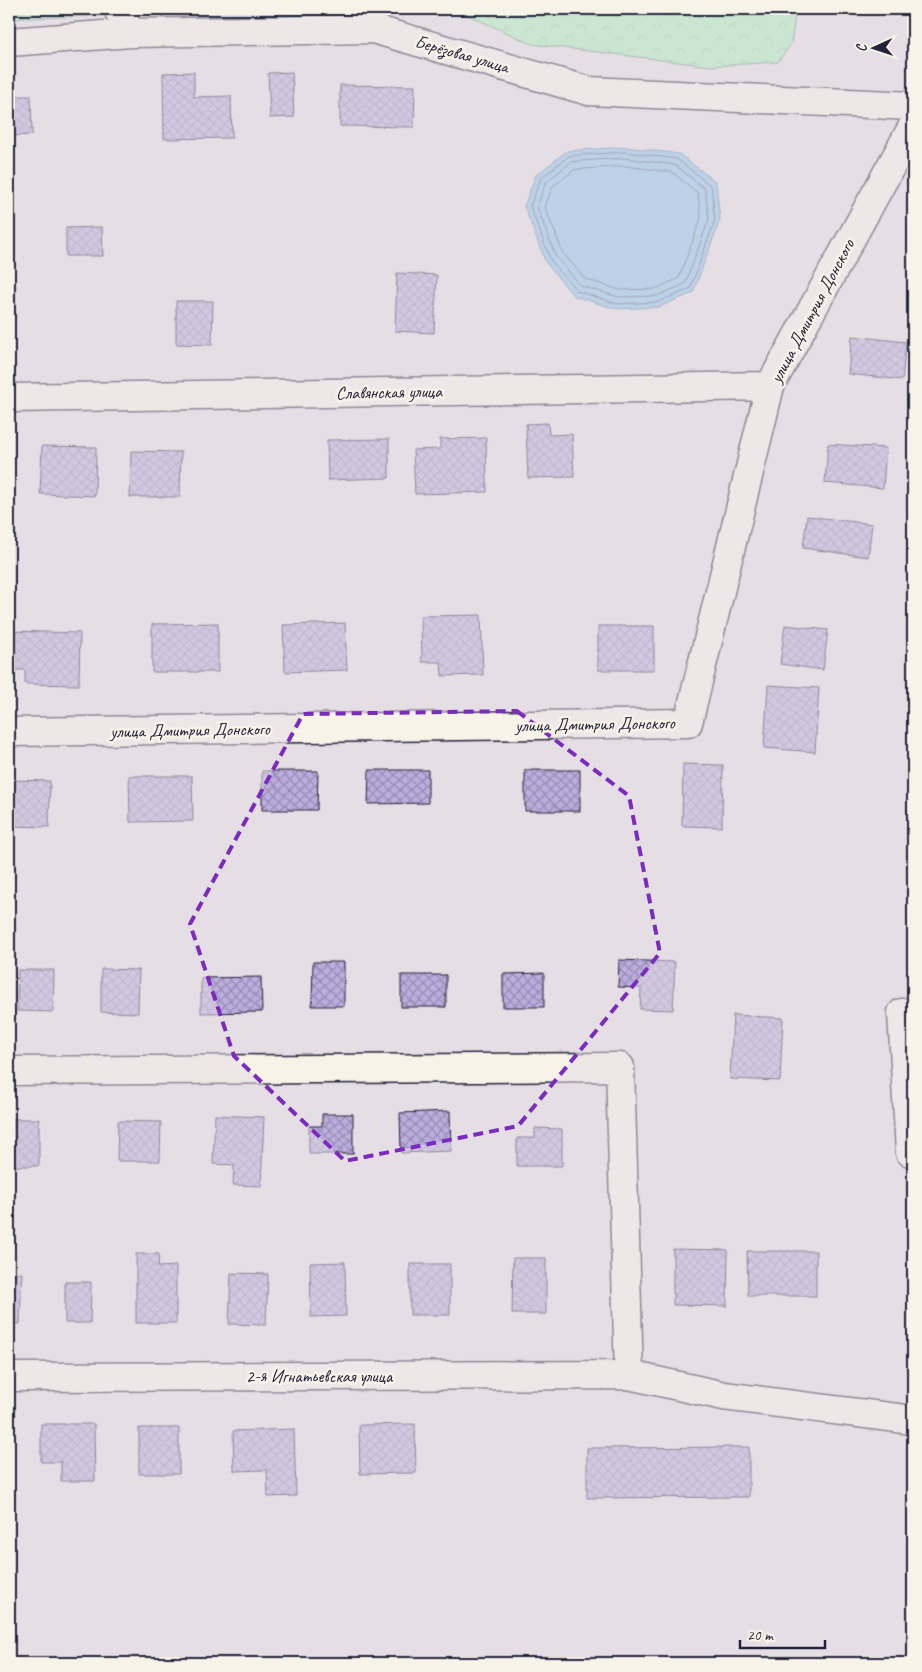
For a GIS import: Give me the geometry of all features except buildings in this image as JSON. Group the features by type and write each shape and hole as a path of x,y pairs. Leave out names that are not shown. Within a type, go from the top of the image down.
{"street":[{"path":"118,9 131,33"},
{"name":"Берёзовая улица","path":"9,42 131,33 373,29 589,91 913,106"},
{"name":"улица Дмитрия Донского","path":"9,732 688,723 770,386 913,126"},
{"name":"Славянская улица","path":"9,398 770,386"},
{"path":"913,1012 902,1013 910,1152 913,1152"},
{"path":"9,1071 620,1067 629,1375"},
{"name":"2-я Игнатьевская улица","path":"9,1377 629,1375 724,1396 913,1420"}],"highlighted area":[{"path":"517,711 629,796 660,953 518,1126 345,1161 234,1056 190,924 303,714"}],"green space":[{"path":"9,9 87,9 90,16 9,19"},
{"path":"414,9 796,9 791,44 778,62 711,66 532,44 470,16"}],"water":[{"path":"626,147 679,154 716,182 720,220 693,293 659,307 617,309 574,296 546,263 524,206 536,175 567,151"}]}
